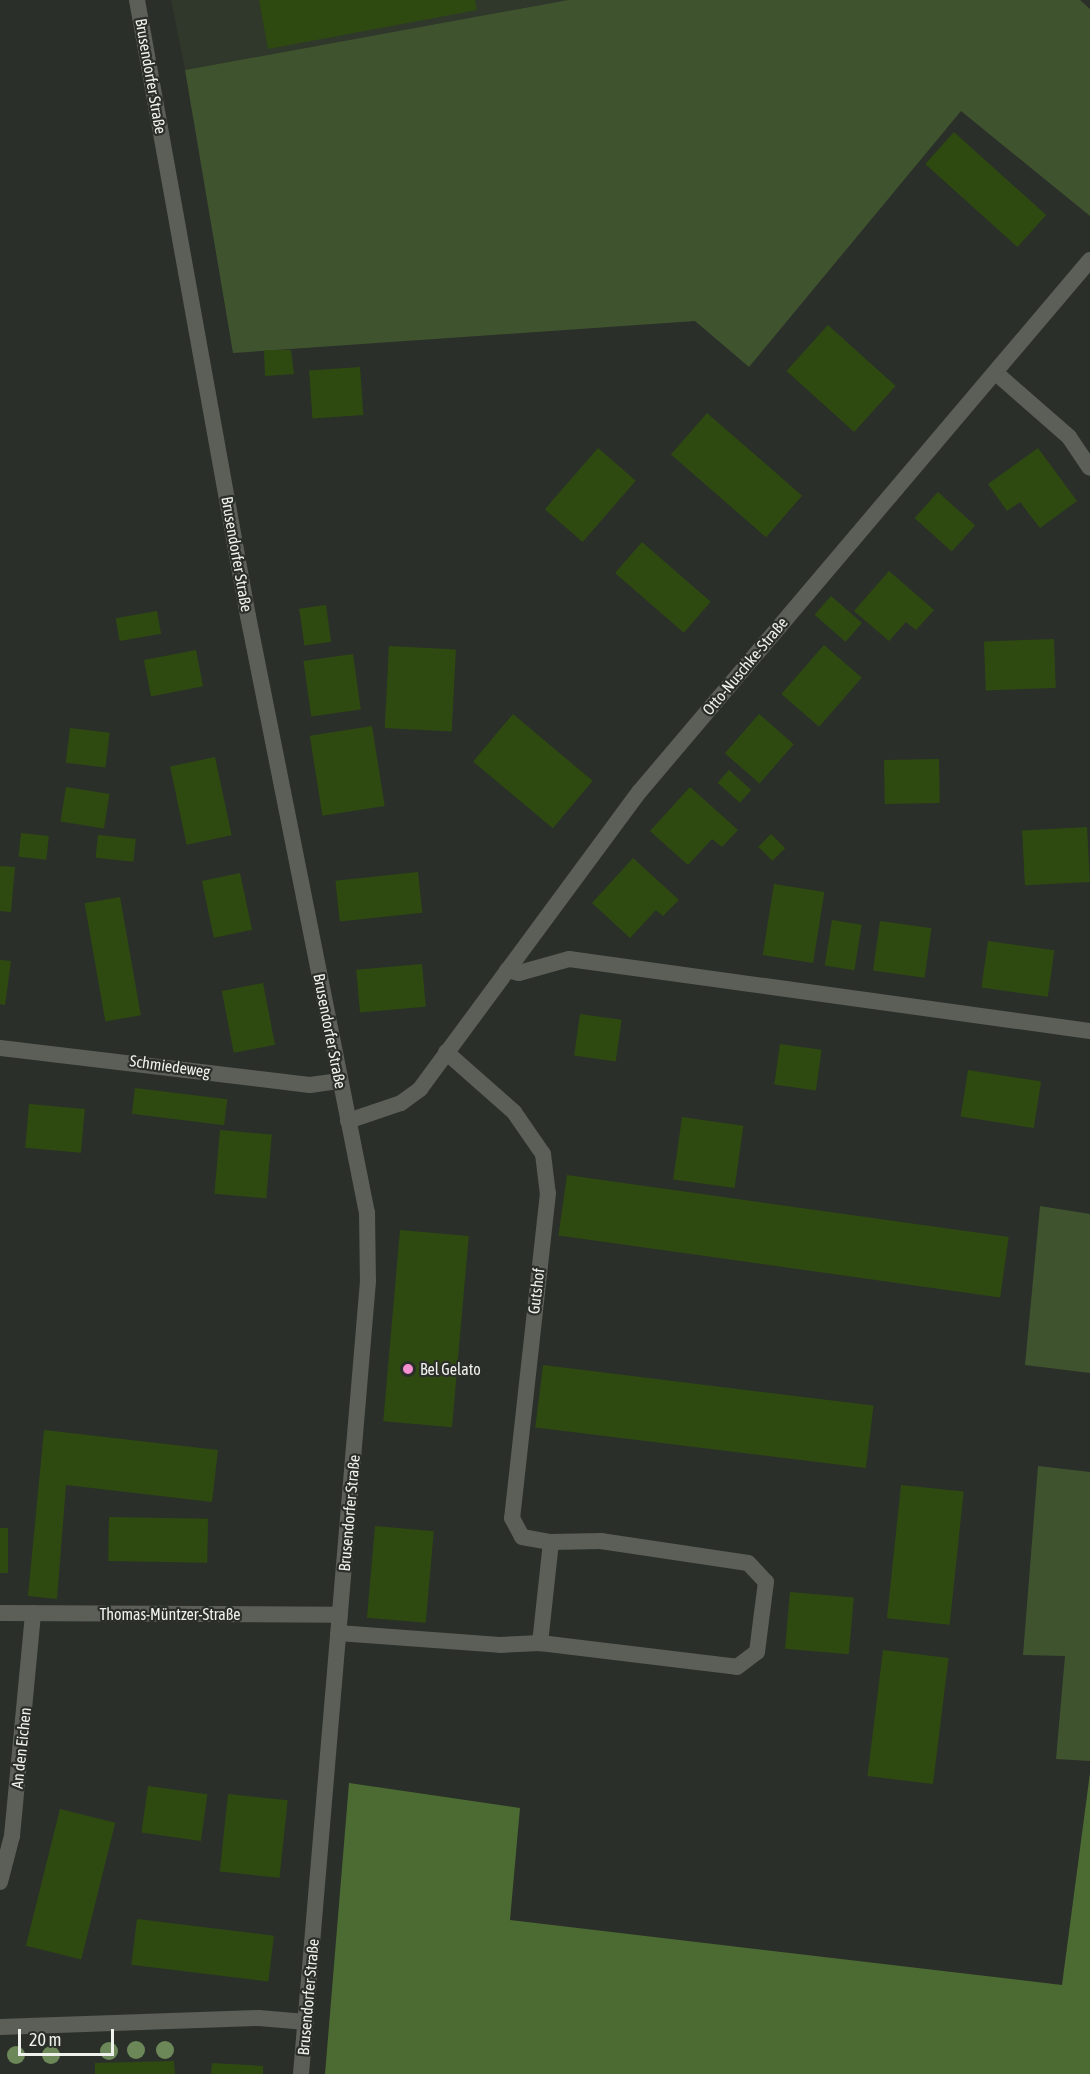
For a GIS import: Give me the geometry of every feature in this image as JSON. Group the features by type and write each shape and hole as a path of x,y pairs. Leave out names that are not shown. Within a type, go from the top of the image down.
{"street":[{"name":"Brusendorfer Straße","path":"137,0 367,1214 368,1281 302,2074"},
{"name":"Otto-Nuschke-Straße","path":"348,1120 401,1103 420,1089 640,792 1090,260"},
{"path":"996,372 1069,437 1090,468"},
{"path":"507,970 519,974 569,959 1090,1031"},
{"name":"Schmiedeweg","path":"0,1048 310,1085 340,1081"},
{"name":"Gutshof","path":"338,1633 500,1645 540,1643 737,1667 757,1652 766,1582 748,1563 713,1555 601,1541 551,1542 522,1537 512,1518 548,1193 543,1154 514,1112 446,1052"},
{"path":"540,1643 551,1542"},
{"name":"Thomas-Müntzer-Straße","path":"0,1613 340,1615"},
{"name":"An den Eichen","path":"0,1882 12,1836 33,1613"},
{"path":"0,2027 259,2018 306,2022"}],"shaded area":[{"path":"171,0 568,0 185,70"}],"green space":[{"path":"568,0 1080,0 1090,9 1090,216 961,111 749,367 695,321 233,353 185,70"},
{"path":"1040,1206 1090,1214 1090,1373 1025,1365"},
{"path":"1038,1466 1090,1472 1090,1761 1056,1759 1065,1656 1023,1655"},
{"path":"1090,1773 1090,2074 325,2074 349,1783 520,1808 510,1920 1062,1985"}],"building":[{"path":"259,0 475,0 477,10 268,49"},
{"path":"954,132 1046,215 1017,247 925,164"},
{"path":"828,325 896,386 854,432 787,371"},
{"path":"264,350 291,350 294,374 265,376"},
{"path":"360,367 363,415 312,418 309,371"},
{"path":"707,413 802,496 766,537 671,455"},
{"path":"598,448 636,481 583,542 545,509"},
{"path":"1038,448 1077,501 1040,528 1020,502 1007,511 988,484"},
{"path":"938,492 975,525 952,551 915,518"},
{"path":"642,542 711,602 684,633 615,573"},
{"path":"889,571 934,610 916,630 906,622 889,641 854,611"},
{"path":"831,596 862,623 846,642 815,615"},
{"path":"326,605 331,642 304,645 299,609"},
{"path":"157,611 161,634 120,641 116,618"},
{"path":"1054,639 1056,688 986,690 984,641"},
{"path":"824,645 862,678 819,727 781,694"},
{"path":"389,646 456,650 452,731 385,728"},
{"path":"196,650 203,686 151,696 144,660"},
{"path":"353,654 361,709 311,716 303,661"},
{"path":"513,714 593,781 553,828 473,761"},
{"path":"759,714 794,744 760,783 725,753"},
{"path":"372,726 385,806 322,816 310,736"},
{"path":"70,728 110,733 105,768 66,763"},
{"path":"215,757 232,835 187,845 170,767"},
{"path":"939,759 940,803 885,804 884,760"},
{"path":"729,770 751,790 740,803 718,783"},
{"path":"66,787 109,794 104,828 61,822"},
{"path":"690,787 738,830 722,847 712,839 688,865 650,831"},
{"path":"1087,827 1090,882 1025,885 1022,830"},
{"path":"21,833 49,836 46,860 18,857"},
{"path":"771,834 785,848 772,861 758,847"},
{"path":"98,835 136,839 133,862 96,858"},
{"path":"633,858 679,900 663,916 656,910 630,938 592,903"},
{"path":"0,866 15,867 11,912 0,911"},
{"path":"418,872 422,913 340,921 335,881"},
{"path":"240,873 252,930 214,938 202,881"},
{"path":"774,884 824,892 813,963 763,955"},
{"path":"120,897 141,1015 105,1021 85,903"},
{"path":"832,920 862,925 854,970 825,965"},
{"path":"880,921 931,928 925,978 873,971"},
{"path":"988,941 1054,950 1048,997 981,988"},
{"path":"0,960 11,961 5,1005 0,1004"},
{"path":"422,964 426,1007 360,1013 356,970"},
{"path":"263,983 275,1045 234,1053 222,991"},
{"path":"580,1014 622,1020 616,1061 574,1056"},
{"path":"780,1044 822,1050 816,1090 774,1085"},
{"path":"968,1070 1041,1082 1034,1128 961,1116"},
{"path":"135,1088 227,1099 224,1125 132,1114"},
{"path":"29,1104 85,1109 81,1153 25,1148"},
{"path":"682,1117 743,1126 735,1188 673,1179"},
{"path":"220,1130 272,1135 266,1198 214,1194"},
{"path":"567,1175 1009,1237 1000,1297 559,1235"},
{"path":"400,1230 469,1236 452,1427 383,1421"},
{"path":"543,1365 874,1406 866,1468 535,1428"},
{"path":"44,1430 218,1450 212,1502 66,1485 57,1599 28,1596"},
{"path":"901,1485 964,1492 950,1625 887,1618"},
{"path":"109,1517 208,1519 207,1563 108,1561"},
{"path":"375,1526 434,1531 426,1623 367,1618"},
{"path":"0,1528 8,1528 8,1573 0,1573"},
{"path":"790,1592 854,1598 849,1654 785,1649"},
{"path":"883,1650 949,1658 933,1784 868,1776"},
{"path":"148,1786 207,1794 201,1841 141,1833"},
{"path":"228,1794 288,1800 280,1878 220,1872"},
{"path":"60,1809 115,1823 81,1960 26,1946"},
{"path":"137,1919 274,1936 268,1981 131,1965"},
{"path":"174,2061 175,2074 95,2074 95,2063"},
{"path":"212,2063 263,2066 263,2074 211,2074"}],"place":[{"name":"Bel Gelato","path":"408,1369"}]}
